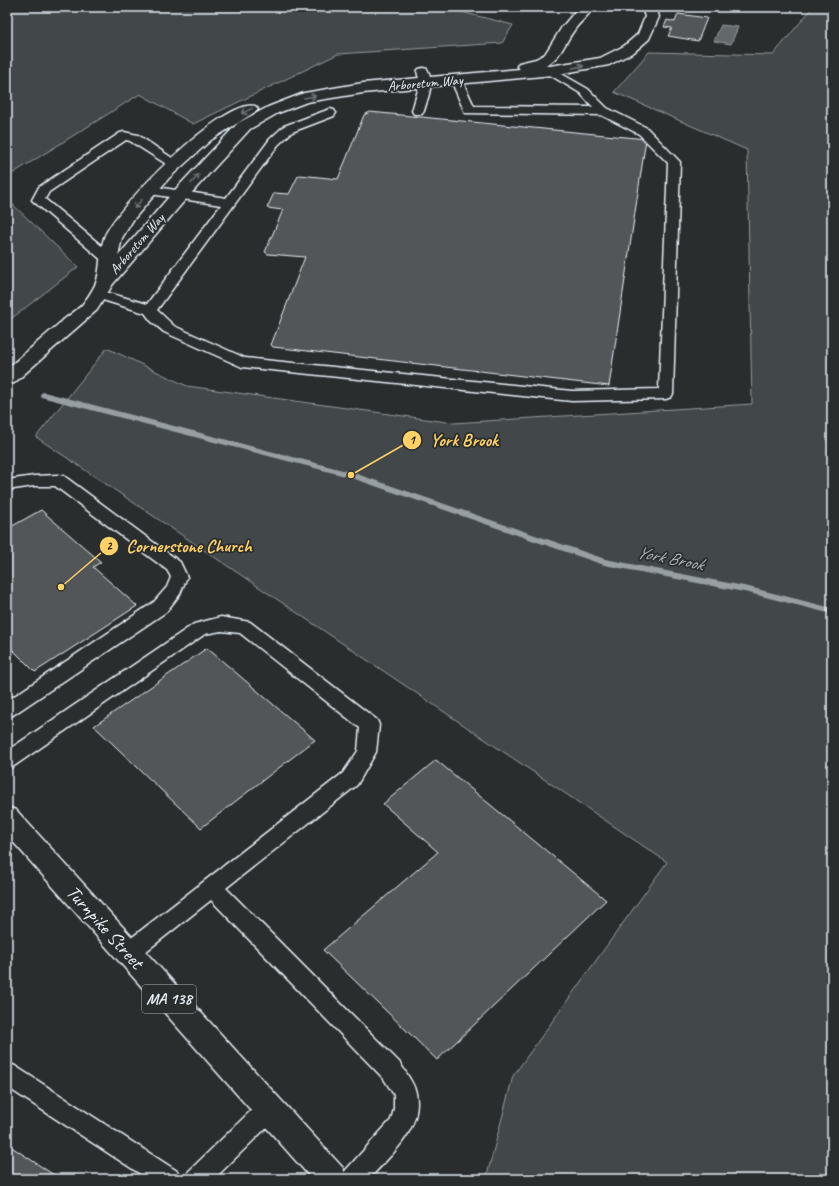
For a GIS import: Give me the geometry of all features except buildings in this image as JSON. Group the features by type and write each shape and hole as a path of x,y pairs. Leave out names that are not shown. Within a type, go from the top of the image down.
{"street":[{"path":"539,64 550,58 565,33 587,7"},
{"name":"Arboretum Way","path":"101,288 110,260 113,238 126,218 150,190 175,164 206,137 227,122 260,104 302,87 336,80 424,77 458,80 553,71 604,62 629,49 644,36 652,17 650,7"},
{"name":"Arboretum Way","path":"101,288 180,196 244,126 273,110 304,98 424,77 456,68 515,68 539,64"},
{"path":"7,379 91,306 101,288"},
{"name":"Turnpike Street","path":"7,818 332,1179"}],"lane":[{"path":"101,288 150,310 156,318 169,329 242,362 572,396 666,394 674,162 643,131 603,111 584,91 553,71 539,64"},
{"path":"418,111 424,77"},
{"path":"458,80 469,110 603,111"},
{"path":"150,310 274,142 288,128 330,114"},
{"path":"110,260 38,200 44,190 124,136 134,138 175,164"},
{"path":"150,190 180,196 230,202"},
{"path":"7,485 34,480 58,480 174,566 179,577 174,590 160,607 7,710"},
{"path":"7,761 200,629 221,624 244,627 370,724 367,752 350,780 128,953"},
{"path":"212,887 392,1071 405,1093 401,1126 353,1179"},
{"path":"7,1074 169,1179"},
{"path":"197,1179 268,1108"}],"shaded area":[{"path":"7,7 442,7 513,25 502,43 338,54 193,124 140,94 7,177"},
{"path":"813,7 832,7 832,1179 486,1179 513,1076 667,862 36,437 107,348 187,386 454,423 752,404 747,150 614,92 649,52 773,55"},
{"path":"721,25 738,27 731,44 714,41"},
{"path":"7,199 78,267 7,322"}],"waterway":[{"name":"York Brook","path":"44,395 351,475 604,562 749,590 832,611"}],"place":[{"name":"York Brook","path":"351,475"},
{"name":"Cornerstone Church","path":"61,587"}]}
